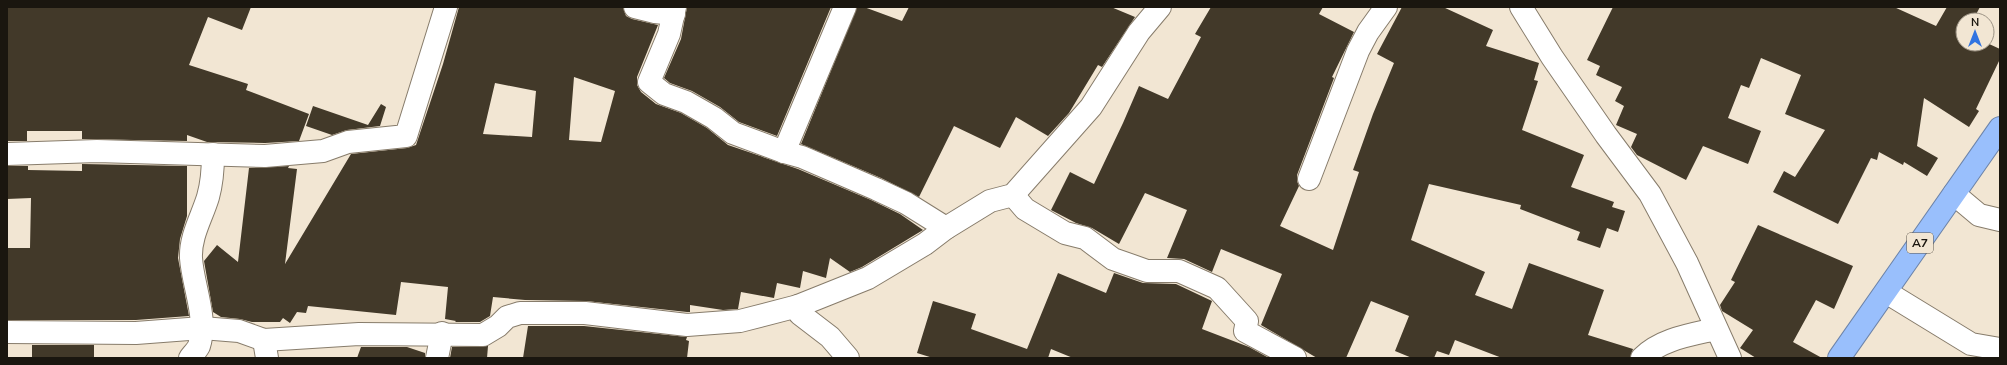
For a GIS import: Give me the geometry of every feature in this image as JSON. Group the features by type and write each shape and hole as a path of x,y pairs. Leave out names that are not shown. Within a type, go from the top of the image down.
{"highway":[{"name":"A7","path":"1839,358 2000,128"}],"street":[{"path":"7,154 97,151 265,156 323,151 348,142 406,136 446,7"},
{"path":"635,7 655,12 675,10 669,34 649,82 664,94 686,102 697,110 714,118 733,133 802,157 876,189 906,203 946,228"},
{"path":"784,152 845,7"},
{"path":"7,332 136,333 202,328 239,332 265,349 359,334 442,333 483,335 498,326 507,317 520,313 592,314 687,325 740,321 798,306 868,278 925,244 946,228 990,201 1012,195 1091,107 1139,32 1160,7"},
{"path":"1309,179 1358,51 1368,32 1386,7"},
{"path":"1521,7 1552,57 1606,135 1650,194 1687,263 1730,358"},
{"path":"190,358 199,347 202,328 191,258 192,244 200,215 208,197 213,176 214,154"},
{"path":"1954,194 1979,215 2000,220"},
{"path":"1012,195 1025,209 1065,233 1085,238 1113,259 1147,271 1179,271 1217,288 1248,321 1245,332 1295,358"},
{"path":"1886,292 1971,344 2000,349"},
{"path":"798,306 800,314 830,337 848,358"},
{"path":"1642,358 1651,349 1661,344 1716,329"},
{"path":"437,358 442,333"}],"building":[{"path":"7,7 251,7 242,30 208,17 189,65 248,84 246,90 309,114 299,141 265,143 207,142 187,135 187,141 82,139 82,131 27,131 27,141 7,141"},
{"path":"459,7 623,7 626,16 632,19 658,25 637,77 637,85 641,92 656,104 681,113 707,128 728,145 798,169 871,200 900,214 923,230 862,267 850,272 830,258 826,278 803,271 800,288 777,283 774,298 741,292 738,309 723,310 690,305 690,312 687,312 586,301 525,300 493,297 490,316 480,322 455,322 456,321 445,319 448,287 401,282 396,315 308,306 306,313 297,312 290,323 283,318 280,322 252,322 221,317 213,312 204,261 217,245 238,262 249,168 289,166 288,168 297,169 285,264 351,154 407,148 416,145 443,64","holes":["574,77 615,91 601,142 569,140","495,83 536,91 532,137 483,134"]},
{"path":"687,7 831,7 777,136 739,122 720,107 692,91 670,83 664,78 681,39"},
{"path":"857,7 864,7 902,21 909,7 1111,7 1135,17 1102,67 1098,65 1069,113 1048,136 1016,117 1000,148 954,126 919,197 881,178 801,144"},
{"path":"1211,7 1323,7 1319,14 1354,32 1332,77 1334,78 1297,175 1299,186 1280,226 1333,250 1359,172 1353,170 1373,114 1394,63 1377,54 1402,7 1443,7 1493,30 1486,46 1539,63 1534,80 1538,81 1522,130 1584,155 1571,187 1614,202 1612,207 1625,211 1618,232 1607,228 1600,248 1577,240 1580,232 1520,209 1521,205 1429,184 1411,240 1485,272 1475,295 1512,309 1529,263 1604,290 1588,335 1633,349 1630,358 1502,358 1455,340 1449,355 1437,351 1434,358 1412,358 1395,351 1409,316 1371,301 1346,358 1317,358 1261,325 1282,274 1221,249 1212,272 1184,259 1167,258 1187,210 1145,193 1119,244 1092,228 1076,223 1051,210 1070,172 1094,184 1139,86 1168,99 1201,37 1195,34"},
{"path":"1613,7 1894,7 1936,26 1947,7 1980,7 1977,12 1955,12 1955,52 1995,52 1995,47 2000,49 2000,59 1976,109 1979,111 1969,127 1924,98 1917,146 1938,158 1927,176 1904,162 1903,165 1879,152 1877,160 1871,158 1838,224 1773,192 1784,171 1795,177 1825,130 1785,114 1801,75 1761,58 1749,88 1741,85 1728,118 1761,131 1748,164 1703,146 1686,180 1637,155 1631,147 1637,134 1616,125 1624,106 1615,101 1622,87 1596,75 1600,66 1587,60"},
{"path":"381,104 386,107 380,126 347,130 332,135 306,126 313,106 368,125"},
{"path":"82,164 187,166 187,216 180,239 178,258 189,316 136,320 7,320 7,248 30,248 31,198 7,199 7,166 28,166 28,170 82,171"},
{"path":"1758,225 1853,266 1834,309 1816,300 1793,342 1822,358 1756,358 1740,348 1753,330 1722,311 1720,305 1735,282 1731,280"},
{"path":"1058,273 1106,293 1114,273 1143,283 1176,284 1212,301 1202,329 1249,347 1269,358 1073,358 1051,349 1048,358 933,358 917,353 933,301 976,314 971,329 1027,349"},
{"path":"528,326 584,326 687,337 686,340 689,341 687,358 523,358"},
{"path":"32,345 94,345 94,358 32,358"},
{"path":"488,346 487,358 450,358 452,347"},
{"path":"361,347 407,347 425,353 425,358 357,358"}]}
